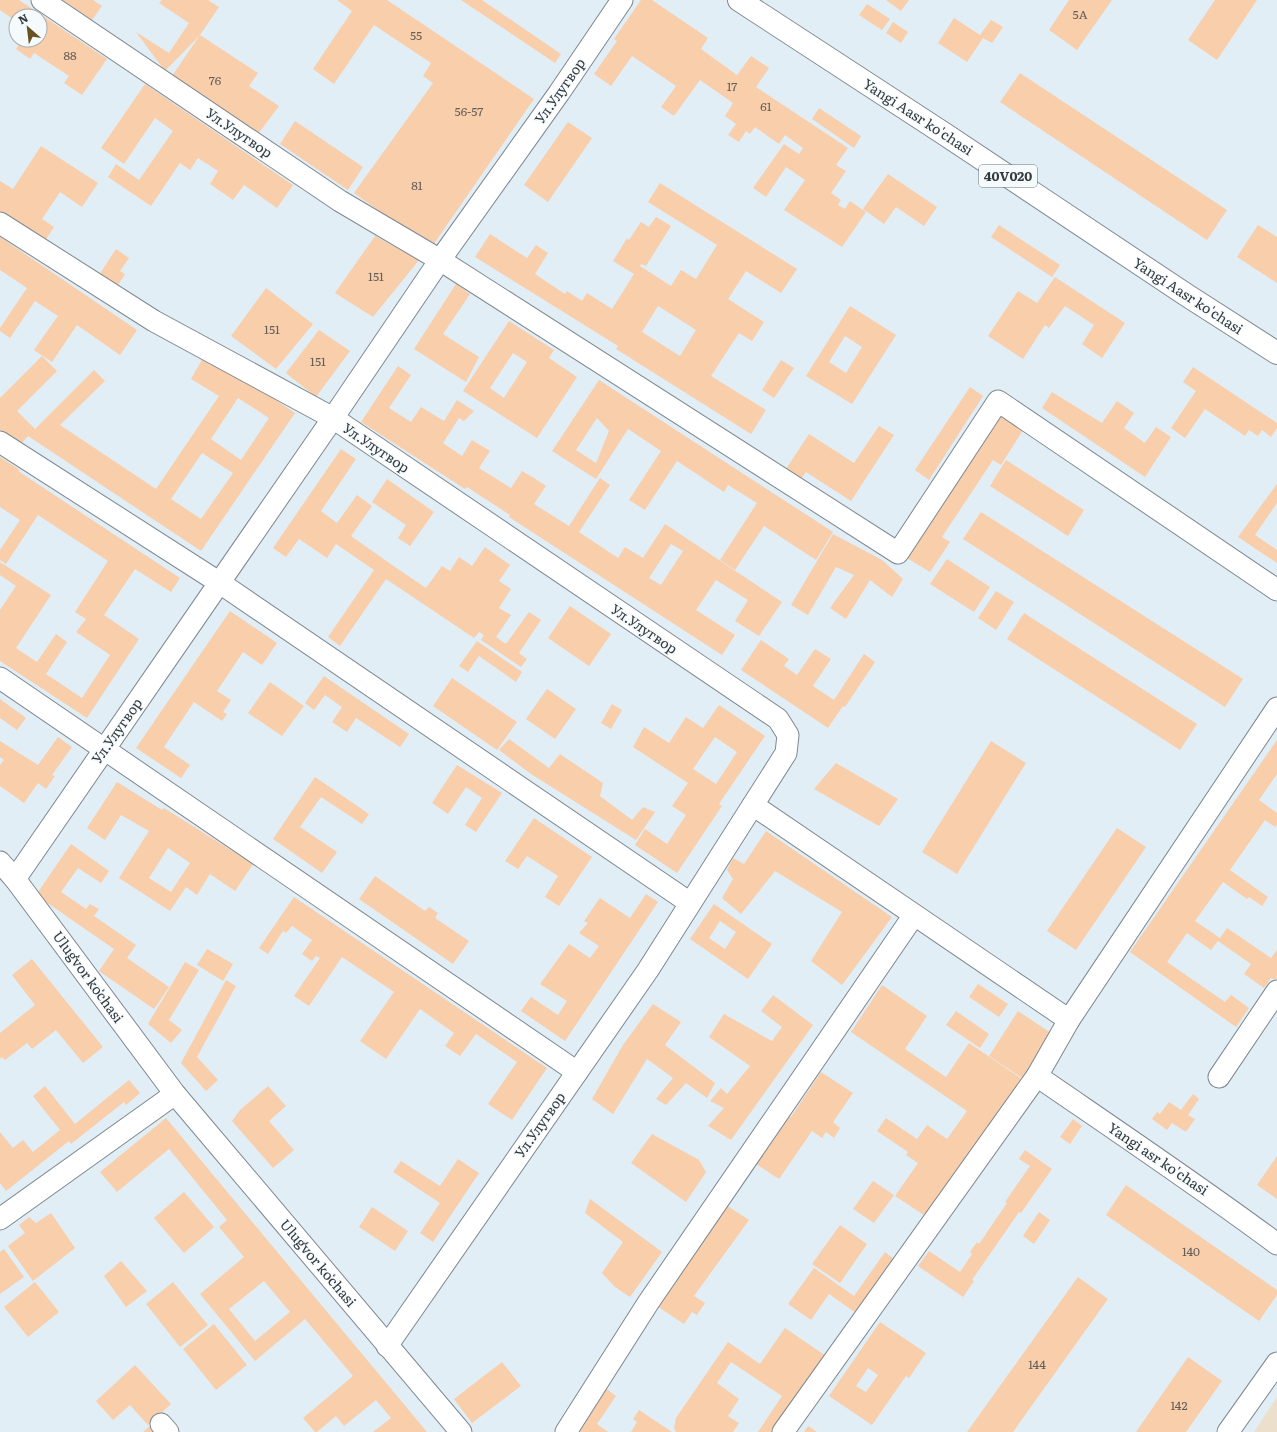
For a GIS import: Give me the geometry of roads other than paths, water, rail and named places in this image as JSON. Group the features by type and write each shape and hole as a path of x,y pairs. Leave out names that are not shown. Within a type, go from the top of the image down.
{"main road":[{"name":"Yangi Aasr ko'chasi","path":"739,0 1277,353"}],"street":[{"name":"Ул.Улугвор","path":"42,0 340,201 440,260 898,553 998,401 1277,590"},
{"name":"Ул.Улугвор","path":"15,879 220,583 440,260 559,93 622,0"},
{"name":"Ул.Улугвор","path":"0,223 154,321 333,418 778,720 788,735 786,754 648,970 387,1346"},
{"path":"0,442 220,583 690,903"},
{"path":"0,678 577,1072"},
{"path":"783,1432 1037,1076 1069,1020 1277,708"},
{"path":"753,805 1069,1020"},
{"name":"Ulugʻvor koʻchasi","path":"0,862 15,879 175,1094 461,1432"},
{"path":"566,1432 652,1296 914,915"},
{"path":"1219,1077 1277,991"},
{"name":"Yangi asr ko'chasi","path":"1037,1076 1160,1162 1208,1193 1277,1244"},
{"path":"2,1212 175,1094"},
{"path":"1228,1432 1277,1363"}]}
